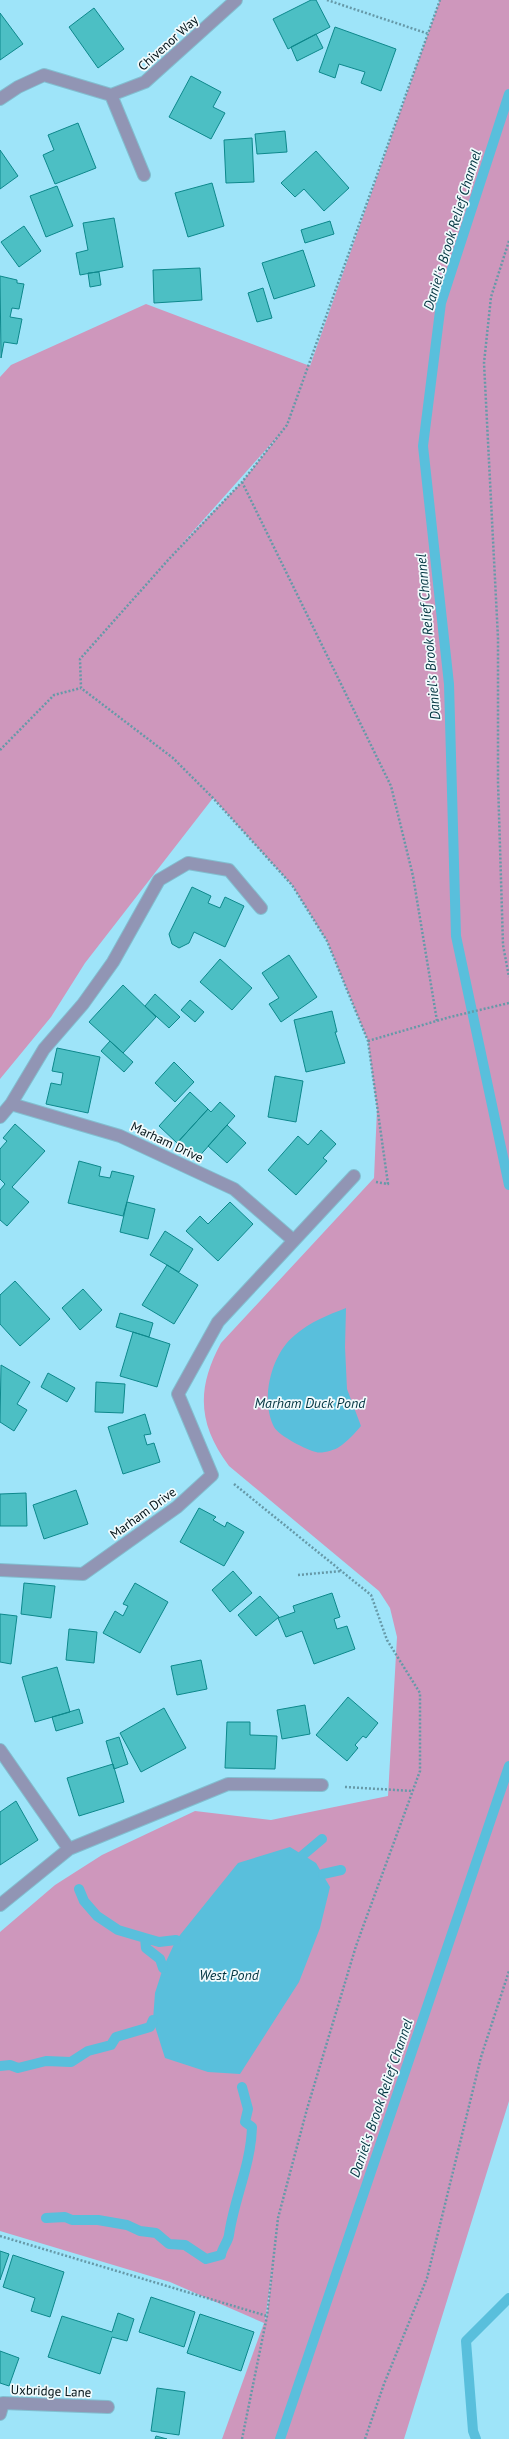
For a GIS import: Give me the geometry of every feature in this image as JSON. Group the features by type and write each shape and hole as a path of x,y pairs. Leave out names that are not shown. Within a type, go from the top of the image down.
{"street":[{"name":"Chivenor Way","path":"111,95 145,82 236,0"},
{"path":"0,99 18,87 44,75 111,95 144,175"},
{"path":"0,1117 11,1104 44,1049 83,1004 113,962 159,880 188,863 229,870 261,908"},
{"name":"Marham Drive","path":"11,1104 120,1136 234,1189 293,1240"},
{"path":"212,1475 178,1394 218,1322 354,1176"},
{"name":"Marham Drive","path":"0,1570 83,1574 177,1507 212,1475"},
{"path":"0,1750 69,1849"},
{"path":"0,1905 69,1849 228,1784 322,1785"},
{"name":"Uxbridge Lane","path":"0,2414 3,2404 108,2407"}],"path":[{"path":"327,0 429,34"},
{"path":"81,688 80,659 169,558 242,482 287,426 440,0"},
{"path":"509,241 491,298 484,363 498,638 498,782 503,945 509,977"},
{"path":"242,482 391,786 413,876 437,1021"},
{"path":"0,750 54,695 81,688"},
{"path":"81,688 173,758 292,885 327,941 368,1040 388,1184 354,1176"},
{"path":"368,1040 450,1017 509,1003"},
{"path":"212,1475 238,1486 371,1595 387,1640 420,1693 420,1771 356,1946 323,2052 278,2218 267,2316 242,2439"},
{"path":"298,1575 342,1571"},
{"path":"322,1785 412,1791"},
{"path":"365,2439 384,2384 427,2278 481,2057 509,1971"},
{"path":"0,2236 267,2316"}],"shaded area":[{"path":"440,0 509,0 509,2101 404,2439 222,2439 264,2323 170,2282 0,2231 0,1932 55,1885 102,1855 195,1811 271,1820 388,1796 397,1637 390,1608 379,1591 229,1466 211,1436 206,1421 204,1406 204,1391 207,1376 221,1343 374,1178 377,1109 368,1041 327,941 292,885 213,798 85,963 51,1017 0,1079 0,377 11,365 146,304 310,366","holes":["280,434 242,482 179,547","273,2262 267,2316 265,2321"]}],"water":[{"name":"Marham Duck Pond","path":"346,1308 345,1347 347,1389 361,1426 339,1447 328,1451 312,1451 281,1434 274,1427 268,1404 270,1378 274,1365 280,1354 287,1343 295,1335 326,1316"},
{"name":"West Pond","path":"290,1847 316,1863 330,1887 320,1928 299,1982 240,2074 208,2072 165,2058 153,2020 155,1993 163,1968 176,1940 238,1863"}],"building":[{"path":"311,0 316,0 330,27 288,49 273,19"},
{"path":"94,8 124,49 98,68 69,27"},
{"path":"0,13 23,44 0,60"},
{"path":"335,27 396,49 381,91 361,83 365,72 339,64 335,78 319,72"},
{"path":"316,34 323,48 297,61 291,47"},
{"path":"191,76 221,92 213,107 225,113 211,139 169,117"},
{"path":"78,123 96,168 55,184 43,155 54,150 48,135"},
{"path":"285,131 287,152 257,154 255,134"},
{"path":"252,138 254,182 226,183 224,140"},
{"path":"0,150 18,176 0,189"},
{"path":"316,151 349,188 324,211 304,189 295,197 281,183"},
{"path":"212,183 224,226 188,237 175,193"},
{"path":"57,186 73,226 46,237 30,196"},
{"path":"114,218 123,267 80,275 76,253 88,250 83,223"},
{"path":"330,221 334,234 305,243 301,230"},
{"path":"24,226 41,251 19,267 1,242"},
{"path":"303,250 315,286 274,299 262,263"},
{"path":"200,268 202,300 154,303 153,270"},
{"path":"99,272 101,285 90,287 88,273"},
{"path":"0,276 17,280 17,283 24,284 19,309 12,308 10,317 22,319 17,344 4,342 1,358"},
{"path":"263,288 272,318 257,322 248,293"},
{"path":"192,887 211,896 208,903 220,908 225,897 244,906 225,947 194,932 189,943 179,948 172,944 169,934"},
{"path":"289,955 317,997 281,1022 269,1004 279,998 262,973"},
{"path":"220,959 252,988 232,1010 200,982"},
{"path":"123,985 156,1017 123,1053 89,1022"},
{"path":"155,994 180,1017 169,1028 145,1006"},
{"path":"190,1000 204,1012 195,1022 181,1010"},
{"path":"332,1011 337,1032 335,1032 345,1063 306,1072 294,1020"},
{"path":"110,1041 133,1062 124,1072 101,1051"},
{"path":"57,1048 100,1057 88,1113 46,1104 51,1083 61,1085 63,1073 52,1071"},
{"path":"174,1062 194,1082 175,1102 155,1083"},
{"path":"275,1076 303,1081 296,1122 268,1117"},
{"path":"190,1092 208,1109 177,1143 159,1126"},
{"path":"220,1102 235,1116 196,1160 177,1143 208,1109 211,1112"},
{"path":"15,1124 45,1151 12,1187 29,1202 7,1226 0,1220 0,1190 5,1184 0,1179 0,1149 7,1141 3,1138"},
{"path":"227,1125 246,1143 227,1163 208,1146"},
{"path":"321,1130 336,1144 323,1158 327,1161 296,1195 268,1170 298,1136 308,1145"},
{"path":"79,1161 101,1167 99,1176 110,1178 112,1171 134,1176 123,1216 68,1203"},
{"path":"127,1202 155,1209 148,1239 120,1232"},
{"path":"230,1202 253,1224 218,1261 186,1231 200,1216 208,1224"},
{"path":"165,1231 193,1249 179,1272 150,1255"},
{"path":"167,1265 198,1285 174,1324 142,1305"},
{"path":"15,1281 50,1319 20,1346 0,1324 0,1295"},
{"path":"83,1289 102,1310 80,1330 62,1308"},
{"path":"120,1313 153,1323 149,1337 116,1327"},
{"path":"133,1332 170,1344 157,1387 120,1376"},
{"path":"1,1365 30,1382 17,1404 27,1410 14,1431 0,1422"},
{"path":"48,1373 75,1388 67,1402 41,1387"},
{"path":"96,1382 125,1384 123,1413 95,1412"},
{"path":"145,1414 151,1434 144,1435 147,1445 154,1443 160,1462 123,1474 108,1427"},
{"path":"76,1490 88,1524 44,1539 33,1505"},
{"path":"26,1493 27,1526 0,1526 0,1494"},
{"path":"199,1508 216,1517 213,1520 225,1527 227,1522 244,1532 224,1566 180,1542"},
{"path":"233,1571 252,1593 230,1612 212,1590"},
{"path":"24,1583 55,1586 51,1618 21,1614"},
{"path":"135,1583 168,1602 140,1653 103,1633 115,1611 123,1616 128,1606 123,1604"},
{"path":"332,1593 340,1617 334,1619 337,1629 347,1626 355,1649 314,1664 302,1631 286,1637 278,1618 295,1612 293,1606"},
{"path":"260,1596 279,1617 256,1636 238,1615"},
{"path":"0,1614 17,1616 11,1664 0,1662"},
{"path":"69,1629 97,1632 94,1663 66,1660"},
{"path":"201,1660 207,1689 177,1695 171,1666"},
{"path":"57,1667 70,1712 35,1722 22,1677"},
{"path":"348,1697 378,1723 366,1738 363,1736 355,1745 358,1748 347,1761 316,1735"},
{"path":"305,1705 310,1734 282,1739 277,1710"},
{"path":"164,1708 186,1748 141,1772 120,1733"},
{"path":"79,1709 83,1723 56,1731 52,1717"},
{"path":"227,1722 250,1722 250,1735 277,1736 275,1769 225,1768"},
{"path":"119,1737 128,1764 114,1769 106,1741"},
{"path":"113,1764 124,1802 79,1816 67,1778"},
{"path":"16,1801 38,1840 0,1865 0,1812"},
{"path":"0,2251 9,2254 0,2280"},
{"path":"13,2255 64,2272 50,2317 31,2311 35,2298 3,2287"},
{"path":"151,2297 195,2312 184,2347 139,2332"},
{"path":"118,2313 134,2319 127,2341 112,2337 100,2374 48,2357 62,2316 112,2332"},
{"path":"200,2314 254,2332 241,2371 187,2353"},
{"path":"0,2351 19,2358 9,2386 0,2383"},
{"path":"157,2388 185,2392 179,2435 151,2431"},
{"path":"156,2436 167,2439 155,2439"}],"waterway":[{"name":"Daniel's Brook Relief Channel","path":"509,94 441,303 423,446 449,684 456,936 509,1185"},
{"name":"Daniel's Brook Relief Channel","path":"280,2439 509,1766"},
{"path":"303,1855 322,1839"},
{"path":"323,1874 341,1870"},
{"path":"79,1889 84,1901 97,1916 118,1930 145,1938 146,1948 160,1959 163,1968"},
{"path":"145,1938 159,1942 176,1940"},
{"path":"0,2066 10,2065 18,2068 46,2061 71,2062 88,2051 111,2045 116,2037 150,2027 153,2020"},
{"path":"46,2218 65,2217 72,2220 98,2220 127,2225 140,2231 156,2233 169,2244 185,2245 206,2259 221,2255 228,2238 246,2168 251,2141 252,2127 245,2122 248,2109 242,2087"},
{"path":"476,2439 473,2431 466,2341 509,2298"}]}
